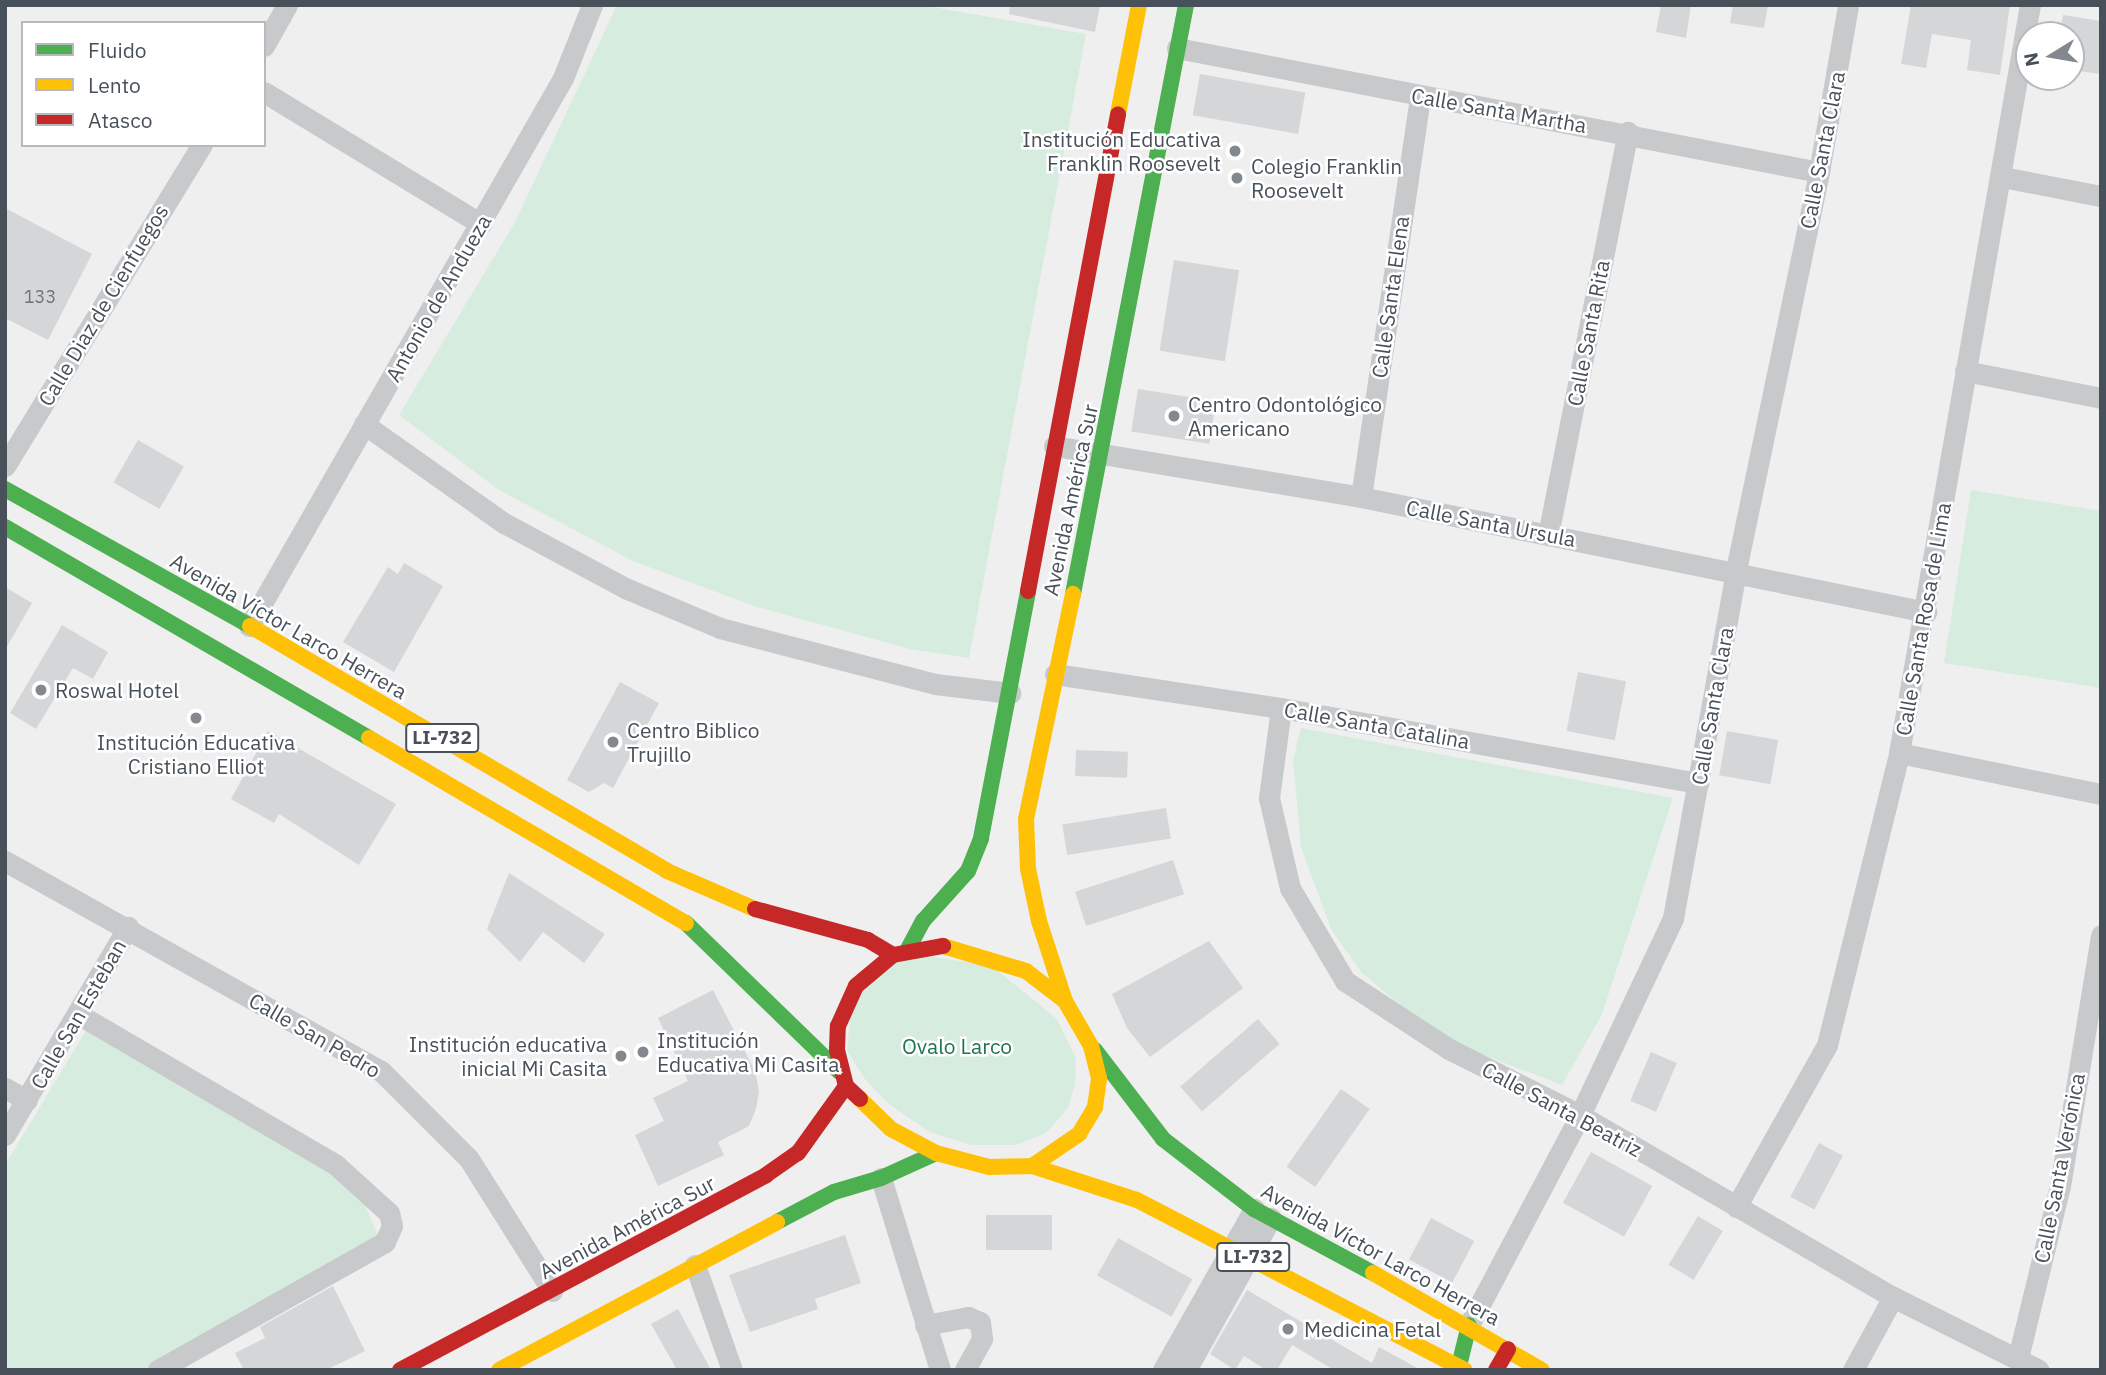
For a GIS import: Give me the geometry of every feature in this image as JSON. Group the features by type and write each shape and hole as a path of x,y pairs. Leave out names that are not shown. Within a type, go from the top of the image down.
{"main road":[{"name":"Avenida América Sur","path":"900,952 923,921 968,871 981,838 1139,5"},
{"name":"Avenida América Sur","path":"1065,1001 1039,921 1027,844 1026,819 1101,455 1186,5"},
{"name":"Avenida Víctor Larco Herrera","path":"5,489 249,626 667,870 730,900 782,919 867,940 900,952"},
{"name":"LI-732","path":"5,527 682,919 843,1079"},
{"path":"649,898 667,870"},
{"path":"943,946 967,950 1026,971 1065,1001 1091,1046 1099,1078 1095,1107 1079,1134 1032,1166 989,1167 936,1153 891,1129 843,1079 836,1050 845,1003 870,970 900,952 943,946"},
{"name":"Avenida Víctor Larco Herrera","path":"1091,1046 1163,1139 1262,1214 1469,1325 1542,1370"},
{"name":"Avenida América Sur","path":"400,1370 678,1225 798,1153 843,1079"},
{"path":"499,1370 834,1192 881,1178 936,1153"},
{"name":"LI-732","path":"1032,1166 1137,1200 1241,1251 1461,1369"},
{"name":"Calle Santa Clara","path":"1461,1369 1469,1325"},
{"path":"1496,1370 1508,1349"}],"street":[{"path":"266,42 287,5"},
{"name":"Antonio de Andueza","path":"249,626 563,78 592,5"},
{"name":"Calle Santa Clara","path":"1469,1325 1580,1115 1673,918 1736,570 1819,172 1848,5"},
{"name":"Calle Santa Rosa de Lima","path":"1736,1207 1827,1045 1899,753 1926,612 1965,371 2002,177 2030,5"},
{"name":"Calle Santa Martha","path":"1178,48 1420,97 1628,132 1819,172"},
{"path":"266,93 481,224"},
{"name":"Calle Santa Elena","path":"1361,497 1420,97"},
{"name":"Calle Santa Rita","path":"1548,535 1628,132"},
{"name":"Calle Diaz de Cienfuegos","path":"5,466 201,147"},
{"path":"2002,177 2101,196"},
{"path":"1965,371 2101,398"},
{"path":"364,424 504,523 625,588 720,628 935,684 1010,693"},
{"name":"Calle Santa Ursula","path":"1054,446 1361,497 1736,570 1926,612"},
{"name":"Calle Santa Catalina","path":"1055,674 1281,708 1698,783"},
{"name":"Calle Santa Beatriz","path":"1281,708 1269,799 1290,888 1345,981 1449,1049 1580,1115 1894,1297 2039,1370"},
{"path":"1899,753 2101,794"},
{"name":"Calle San Pedro","path":"5,861 381,1071 469,1159 552,1291"},
{"name":"Calle San Esteban","path":"5,1136 128,928"},
{"name":"Calle Santa Verónica","path":"2018,1358 2060,1186 2101,935"},
{"path":"78,1014 336,1164 389,1213 392,1226 386,1242 158,1370"},
{"path":"5,1088 27,1100"},
{"path":"881,1178 940,1370"},
{"path":"1163,1370 1201,1323 1262,1214"},
{"path":"695,1265 733,1370"},
{"path":"1853,1370 1894,1297"},
{"path":"925,1325 968,1317 980,1322 984,1333 965,1370"},
{"path":"1185,1370 1201,1323"}],"green space":[{"path":"617,5 921,5 1086,34 969,658 910,649 757,607 633,561 499,490 399,415 515,222"},
{"path":"1971,490 2101,511 2101,688 1944,663"},
{"path":"1301,728 1673,798 1602,1014 1562,1085 1440,1038 1361,972 1331,929 1301,847 1293,760"},
{"name":"Ovalo Larco","path":"907,953 992,966 1057,1019 1076,1059 1075,1084 1068,1108 1046,1133 1016,1145 971,1145 930,1132 889,1104 864,1078 847,1050 854,983"},
{"path":"87,1029 357,1188 380,1239 151,1370 5,1370 5,1165"}],"building":[{"path":"1010,5 1100,5 1095,32 1009,14"},
{"path":"1661,5 1691,5 1686,38 1656,32"},
{"path":"1733,5 1768,5 1764,28 1730,23"},
{"path":"1911,5 2010,5 2000,75 1967,70 1971,40 1932,34 1926,68 1901,64"},
{"path":"2063,15 2101,21 2101,74 2085,72 2085,21 2062,21"},
{"path":"1200,74 1305,93 1298,134 1193,115"},
{"path":"5,208 92,254 48,340 5,318"},
{"path":"1174,260 1239,270 1225,361 1160,351"},
{"name":"Centro Odontológico Americano","path":"1138,389 1216,401 1209,444 1131,431"},
{"path":"138,440 184,466 159,509 114,482"},
{"path":"404,563 443,586 394,672 343,642 388,567 398,574"},
{"path":"5,587 32,603 5,650"},
{"name":"Roswal Hotel","path":"62,625 108,652 93,679 73,668 36,729 10,713"},
{"path":"1578,672 1626,681 1615,740 1567,731"},
{"name":"Centro Biblico Trujillo","path":"620,682 659,703 613,788 604,783 589,792 567,780"},
{"path":"268,731 396,804 359,865 279,814 274,823 231,799"},
{"path":"1727,731 1778,740 1770,784 1719,775"},
{"path":"1076,750 1128,752 1127,778 1075,776"},
{"path":"1166,808 1171,839 1067,855 1062,824"},
{"path":"1173,860 1184,894 1086,926 1075,892"},
{"path":"509,873 605,934 584,963 543,932 520,962 487,929"},
{"path":"1209,941 1243,988 1150,1057 1127,1028 1112,994"},
{"path":"713,990 755,1071 759,1091 756,1109 749,1126 718,1142 724,1155 658,1186 635,1135 664,1121 653,1098 688,1081 658,1018"},
{"path":"1258,1019 1280,1044 1202,1111 1180,1087"},
{"path":"1651,1052 1677,1063 1656,1112 1630,1101"},
{"path":"1341,1089 1370,1109 1315,1187 1287,1167"},
{"path":"1819,1143 1843,1156 1814,1210 1790,1197"},
{"path":"1591,1152 1652,1186 1624,1237 1563,1203"},
{"path":"986,1215 1052,1215 1052,1250 986,1250"},
{"path":"1698,1216 1723,1231 1694,1280 1669,1265"},
{"path":"1431,1218 1474,1241 1452,1283 1409,1259"},
{"path":"845,1235 861,1283 815,1299 818,1309 750,1332 729,1275"},
{"path":"1118,1238 1192,1279 1171,1317 1097,1276"},
{"path":"333,1286 365,1351 326,1370 244,1370 235,1353 265,1338 260,1327"},
{"path":"1247,1290 1372,1363 1379,1347 1421,1370 1334,1370 1292,1345 1277,1370 1266,1370 1244,1356 1235,1370 1210,1354"},
{"path":"678,1309 711,1370 677,1370 651,1324"}],"traffic: fast":[{"path":"1073,594 1186,5"},
{"path":"5,489 250,626"},
{"path":"5,527 369,738"},
{"path":"908,949 923,921 968,871 981,838 1028,591"},
{"path":"686,923 840,1072"},
{"path":"1095,1050 1163,1139 1254,1209 1373,1273"},
{"path":"777,1222 834,1192 881,1178 936,1153"},
{"path":"1458,1370 1469,1325"}],"traffic: slow":[{"path":"1118,114 1139,5"},
{"path":"1065,1001 1039,921 1028,869 1026,819 1073,594"},
{"path":"250,626 667,871 755,909"},
{"path":"369,738 686,923"},
{"path":"860,1099 891,1129 936,1153 989,1167 1032,1166 1079,1134 1095,1107 1099,1078 1091,1046 1065,1001 1026,971 943,946"},
{"path":"1032,1166 1137,1200 1465,1370"},
{"path":"499,1370 777,1222"},
{"path":"1373,1273 1542,1370"}],"traffic: jam":[{"path":"1028,591 1118,114"},
{"path":"755,909 868,940 893,955"},
{"path":"860,1099 846,1086 837,1050 838,1026 856,986 893,955 943,946"},
{"path":"400,1370 766,1175 798,1153 846,1086"},
{"path":"1496,1370 1508,1349"}],"place":[{"name":"Institución Educativa Franklin Roosevelt","path":"1235,151"},
{"name":"Colegio Franklin Roosevelt","path":"1237,178"},
{"name":"Centro Odontológico Americano","path":"1174,416"},
{"name":"Roswal Hotel","path":"41,690"},
{"name":"Institución Educativa Cristiano Elliot","path":"196,718"},
{"name":"Centro Biblico Trujillo","path":"613,742"},
{"name":"Institución Educativa Mi Casita","path":"643,1052"},
{"name":"Institución educativa inicial Mi Casita","path":"621,1056"},
{"name":"Medicina Fetal","path":"1288,1329"}]}
